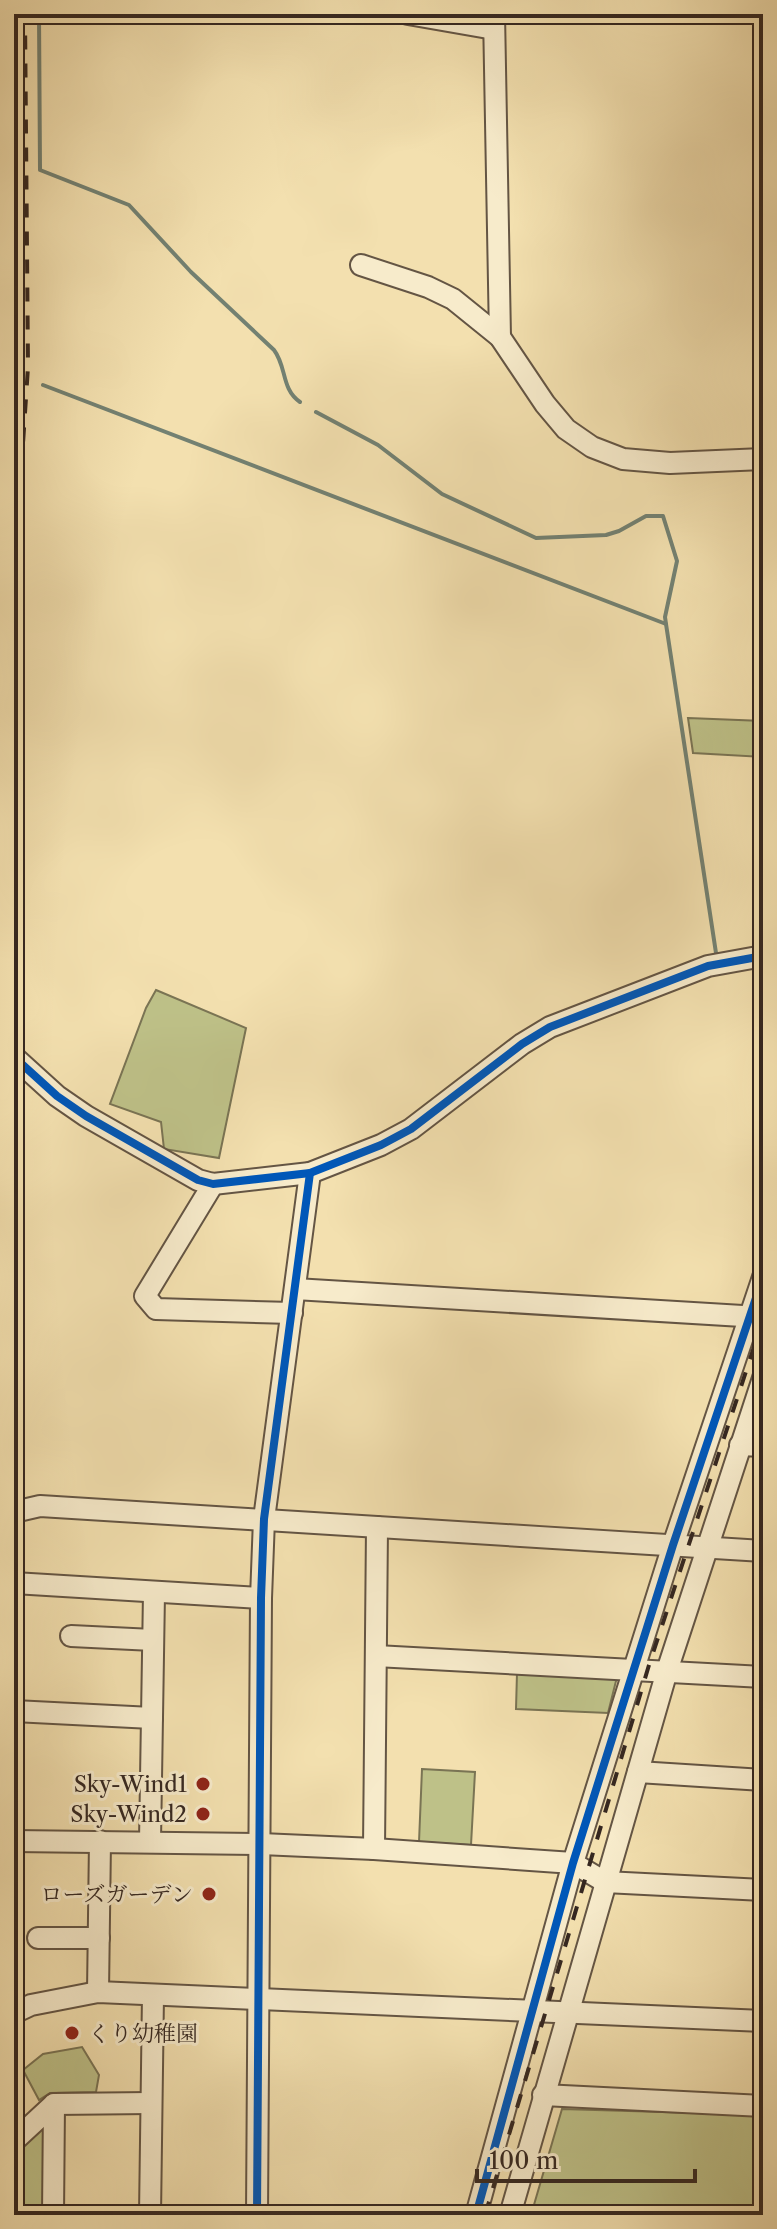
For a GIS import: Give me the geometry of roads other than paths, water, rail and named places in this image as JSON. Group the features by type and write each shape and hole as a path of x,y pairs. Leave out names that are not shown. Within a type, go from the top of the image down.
{"street":[{"path":"408,14 494,21 500,337"},
{"path":"361,265 428,287 453,299 500,337 545,404 566,429 592,447 623,459 670,463 763,459"},
{"path":"14,1057 57,1096 86,1116 198,1180 213,1184 310,1173 381,1145 411,1129 522,1044 550,1027 708,966 763,956"},
{"path":"257,2215 264,1519 310,1173"},
{"path":"213,1184 145,1296 156,1309 292,1313"},
{"path":"476,2215 573,1863 673,1545 756,1317 763,1277"},
{"path":"295,1289 756,1317"},
{"path":"510,2215 667,1671 763,1378"},
{"path":"740,1445 763,1446"},
{"path":"14,1512 40,1506 763,1551"},
{"path":"374,1849 377,1527"},
{"path":"14,1583 261,1598"},
{"path":"150,1841 154,1593"},
{"path":"71,1636 153,1640"},
{"path":"376,1656 763,1677"},
{"path":"14,1711 152,1718"},
{"path":"638,1772 763,1780"},
{"path":"14,1841 150,1841 374,1849 573,1863 605,1882 763,1890"},
{"path":"98,1992 100,1841"},
{"path":"38,1938 99,1938"},
{"path":"14,2013 31,2005 98,1992 763,2021"},
{"path":"150,2215 153,1995"},
{"path":"543,2095 763,2106"},
{"path":"14,2141 54,2104 151,2103"},
{"path":"53,2215 54,2104"}],"waterway":[{"path":"39,14 40,170 129,205 191,272 274,350 290,391 300,402"},
{"path":"14,379 17,382"},
{"path":"43,385 666,624 716,953"},
{"path":"316,412 378,445 442,494 536,538 606,535 646,516 663,516 677,561 666,624"}],"railway":[{"path":"14,581 28,367 25,14"},
{"path":"485,2215 649,1665 763,1320"}],"place":[{"name":"Sky-Wind1","path":"203,1784"},
{"name":"Sky-Wind2","path":"203,1814"},
{"name":"ローズガーデン","path":"209,1894"},
{"name":"くり幼稚園","path":"72,2033"}]}
